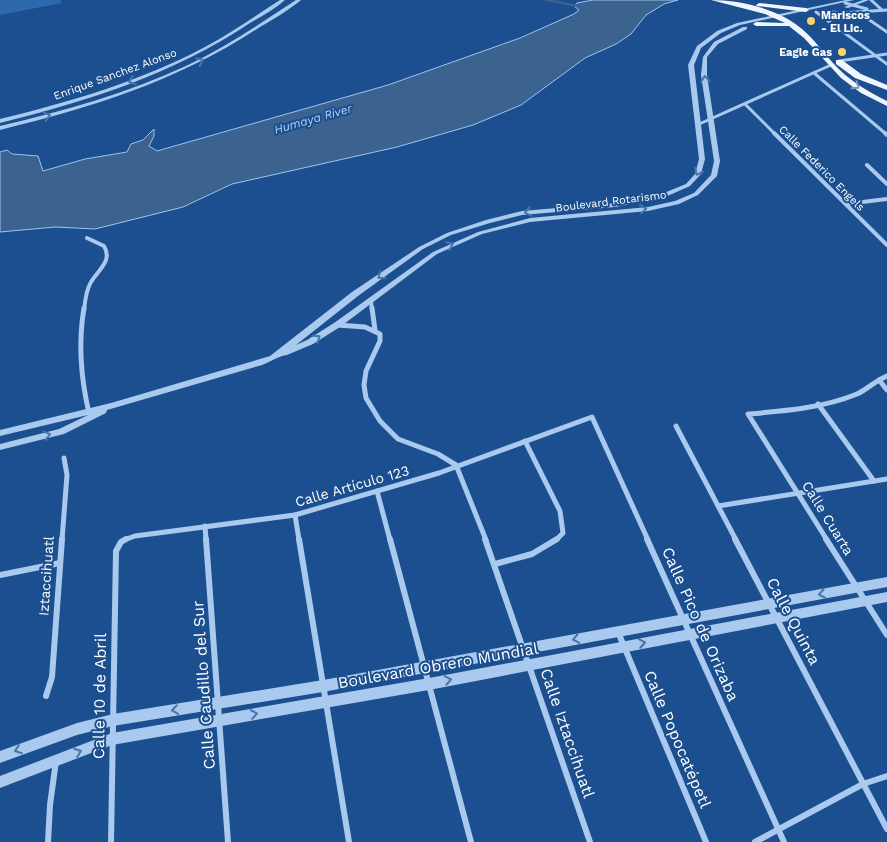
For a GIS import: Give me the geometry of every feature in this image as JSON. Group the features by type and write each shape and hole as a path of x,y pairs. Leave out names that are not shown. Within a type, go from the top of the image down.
{"main road":[{"path":"714,0 780,16 797,28 831,65 854,85 887,104"},
{"path":"726,0 811,12 803,23"},
{"path":"736,2 803,23 839,61 858,76 885,88"},
{"path":"747,8 759,15 754,22 797,28"}],"street":[{"name":"Enrique Sanchez Alonso","path":"0,121 59,106 132,81 194,55 283,0"},
{"name":"Enrique Sanchez Alonso","path":"0,128 90,104 174,73 234,42 299,0"},
{"name":"Boulevard Rotarismo","path":"272,358 384,273 421,248 449,234 488,221 522,213 652,199 670,194 688,185 698,174 702,160 691,64 698,47 719,32 754,22 780,16 824,11 867,0"},
{"path":"871,0 880,10"},
{"name":"Boulevard Rotarismo","path":"811,12 845,2 853,3"},
{"path":"853,3 880,10"},
{"path":"824,11 858,12 887,10"},
{"path":"811,12 887,64"},
{"path":"858,12 887,32"},
{"name":"Boulevard Rotarismo","path":"272,358 310,342 371,301 400,277 435,253 480,232 530,220 648,209 687,199 704,188 717,170 703,67 707,52 722,38 754,22"},
{"path":"839,61 887,54"},
{"path":"697,125 831,65"},
{"path":"814,73 887,135"},
{"path":"695,105 708,102"},
{"name":"Calle Federico Engels","path":"745,104 887,245"},
{"path":"867,165 887,184"},
{"path":"846,204 887,199"},
{"path":"87,238 98,241 105,247 108,256 102,269 89,284 81,337 80,347 85,397 89,415"},
{"path":"371,301 375,330"},
{"path":"337,325 359,326 375,330 380,334 380,341 366,372 364,384 366,398 380,421 398,439 438,454 456,465"},
{"path":"0,447 61,432 89,415 110,406 247,367 272,358"},
{"path":"874,481 818,404 859,394 887,376"},
{"path":"879,380 887,390"},
{"name":"Calle Cuarta","path":"818,404 785,411 748,414 887,635"},
{"path":"0,433 89,415"},
{"name":"Calle Artículo 123","path":"116,551 119,543 126,538 296,515 439,473 456,465 592,417"},
{"name":"Calle Pico de Orizaba","path":"592,417 784,842"},
{"name":"Calle Quinta","path":"676,426 887,829"},
{"path":"495,564 536,553 550,545 563,533 560,511 525,441"},
{"name":"Iztaccihuatl","path":"46,696 52,677 66,475 64,458"},
{"name":"Calle Iztaccíhuatl","path":"456,465 495,564 590,842"},
{"path":"718,506 887,479"},
{"path":"377,491 471,842"},
{"path":"296,515 349,842"},
{"name":"Calle Caudillo del Sur","path":"204,526 228,842"},
{"name":"Calle 10 de Abril","path":"110,842 116,551"},
{"path":"0,575 60,562"},
{"name":"Boulevard Obrero Mundial","path":"0,757 77,729 113,720 218,704 424,668 887,582"},
{"name":"Boulevard Obrero Mundial","path":"0,782 112,740 428,684 887,597"},
{"name":"Calle Popocatépetl","path":"618,632 706,842"},
{"path":"48,842 50,805 56,760"},
{"path":"755,842 863,784 887,776"}],"shaded area":[{"path":"0,0 60,0 62,3 0,15"}],"water":[{"name":"Humaya River","path":"593,0 678,0 664,4 646,15 631,34 616,44 585,58 521,105 473,125 397,147 232,184 183,207 95,229 55,227 0,232 0,152 7,150 12,154 38,156 43,171 85,159 127,152 131,144 143,140 154,129 154,136 149,146 157,151 388,85 520,38 574,14 579,10 574,6 577,3"}],"waterway":[{"path":"545,0 575,5"}],"place":[{"name":"Mariscos - El Lic.","path":"811,21"},
{"name":"Eagle Gas","path":"842,52"}]}
